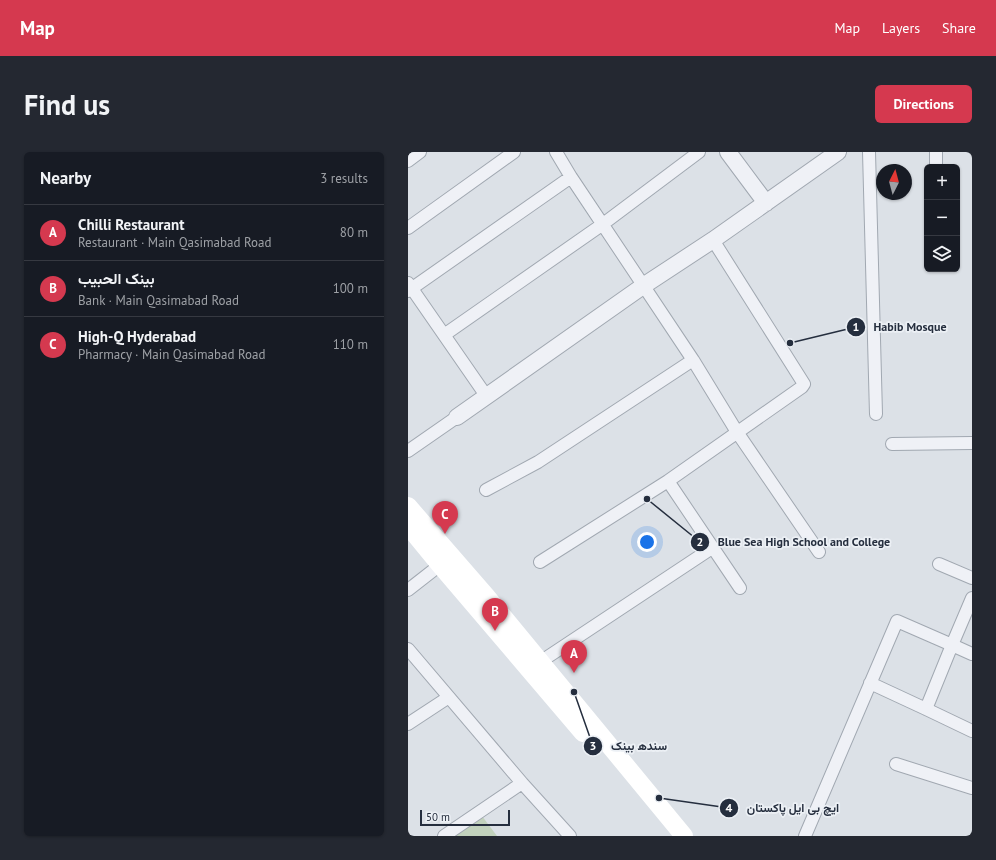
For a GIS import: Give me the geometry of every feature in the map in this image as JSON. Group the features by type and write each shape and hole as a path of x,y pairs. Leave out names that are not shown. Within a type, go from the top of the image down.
{"main road":[{"path":"408,506 486,597 684,836"},
{"path":"408,526 671,836"}],"street":[{"path":"408,161 420,152"},
{"path":"408,228 514,152"},
{"path":"444,335 604,224 699,152"},
{"path":"728,152 766,203"},
{"path":"408,451 643,286 713,240 838,152"},
{"path":"869,152 876,414"},
{"path":"936,152 936,164"},
{"path":"560,154 571,177 604,224 643,286 693,360 737,432 818,552"},
{"path":"486,397 444,335 409,288 571,177"},
{"path":"540,562 668,481 802,387 804,384 713,240"},
{"path":"486,490 538,462 693,360"},
{"path":"892,444 972,443"},
{"path":"668,481 740,588"},
{"path":"540,662 712,548"},
{"path":"939,564 972,578"},
{"path":"408,590 440,565"},
{"path":"926,709 972,598"},
{"path":"805,836 897,621 972,654"},
{"path":"408,650 522,783 570,836"},
{"path":"870,683 972,731"},
{"path":"408,724 449,697"},
{"path":"896,764 972,788"},
{"path":"444,836 522,783"}],"green space":[{"path":"479,812 497,836 444,836"}],"place":[{"name":"Habib Mosque","path":"790,343"},
{"name":"Blue Sea High School and College","path":"647,499"},
{"name":"High-Q Hyderabad","path":"445,534"},
{"name":"بينک الحبيب","path":"495,631"},
{"name":"Chilli Restaurant","path":"574,673"},
{"name":"سندھ بینک","path":"574,692"},
{"name":"ایچ بی ایل پاکستان","path":"659,798"}]}
